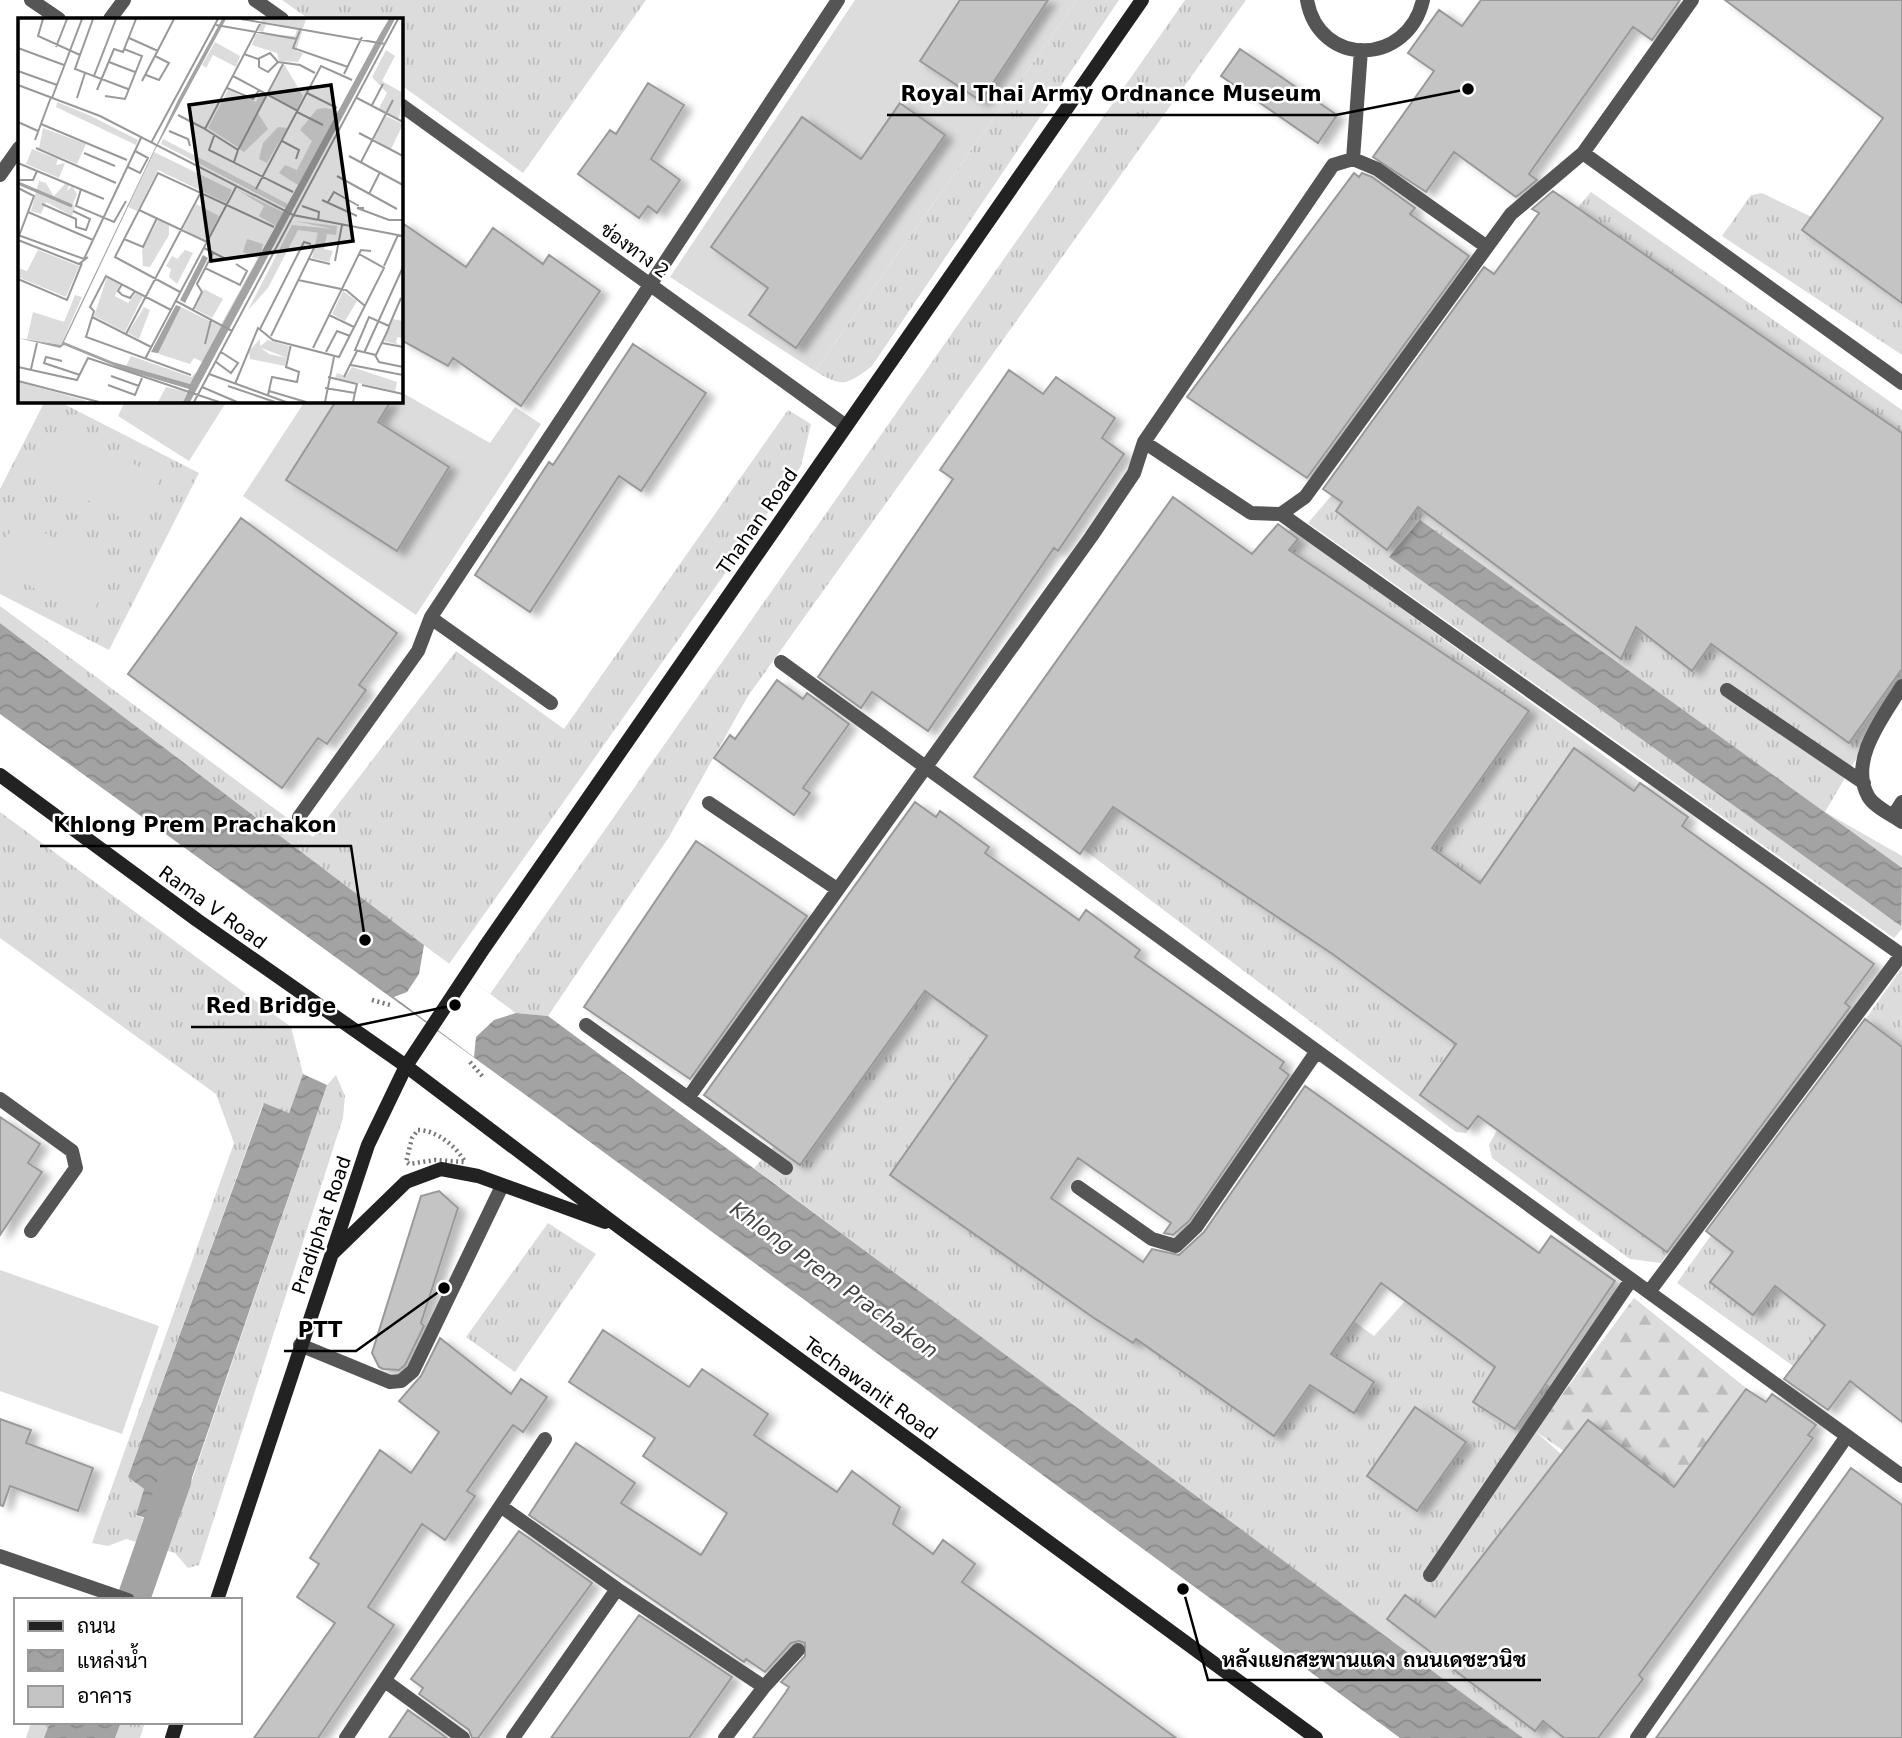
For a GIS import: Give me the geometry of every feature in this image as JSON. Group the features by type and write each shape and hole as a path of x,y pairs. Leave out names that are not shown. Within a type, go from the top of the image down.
{"main road":[{"name":"Thahan Road","path":"406,1066 484,948 1142,0"},
{"name":"Rama V Road","path":"0,775 208,928 406,1066"},
{"name":"Techawanit Road","path":"406,1066 619,1227 1316,1738"},
{"name":"Pradiphat Road","path":"218,1598 368,1145 406,1066"},
{"path":"329,1257 406,1182 441,1169 478,1176 619,1227"}],"lane":[{"path":"31,0 58,18"},
{"path":"111,18 124,0"},
{"path":"255,0 281,18"},
{"path":"299,817 418,652 431,618 838,0"},
{"path":"1307,0 1318,28 1325,35 1350,49 1361,50 1388,46 1404,36 1416,21 1423,0"},
{"path":"1281,514 1306,497 1511,214 1583,153 1692,0"},
{"path":"1353,159 1361,50"},
{"name":"ช่องทาง 2","path":"402,106 846,426"},
{"path":"0,175 18,149"},
{"path":"1583,153 1902,383"},
{"path":"688,1098 1134,474 1144,442 1333,165 1353,159 1377,169 1487,247"},
{"path":"1144,442 1251,513 1281,514 1902,955 1649,1292"},
{"path":"431,618 551,703"},
{"path":"781,662 1902,1476"},
{"path":"1727,690 1864,783"},
{"path":"1900,697 1870,740 1861,774 1868,798 1897,819 1902,802"},
{"path":"709,803 837,889"},
{"path":"586,1025 786,1168"},
{"path":"1078,1187 1152,1239 1176,1246 1196,1227 1317,1051"},
{"path":"0,1099 72,1151 76,1168 31,1231"},
{"path":"300,1345 390,1382 401,1381 413,1371 502,1185"},
{"path":"1430,1575 1631,1280"},
{"path":"1637,1738 1847,1436"},
{"path":"346,1738 545,1439"},
{"path":"502,1507 617,1589 764,1687"},
{"path":"0,1556 122,1598"},
{"path":"518,1736 617,1589"},
{"path":"725,1738 764,1687 798,1650"},
{"path":"385,1681 463,1738"}],"path":[{"path":"372,1000 390,1005"},
{"path":"470,1062 484,1078"}],"green space":[{"path":"282,0 646,0 523,173 402,86 402,18 308,18"},
{"path":"855,0 1077,0 815,371 670,277"},
{"path":"1077,0 1119,0 872,366 845,382 832,380 815,371"},
{"path":"1185,0 1246,0 748,696 669,837 548,1016 516,1013 490,994"},
{"path":"1591,192 1902,410 1902,681 1825,812 1902,856 1902,929 1894,938 1308,523"},
{"path":"1762,193 1818,220 1902,287 1902,355 1722,236 1751,195"},
{"path":"402,393 490,443 515,407 541,424 416,615 243,496 304,402 402,402"},
{"path":"44,402 60,402 199,473 109,650 0,594 0,489"},
{"path":"125,402 226,402 189,461 118,416"},
{"path":"788,410 811,424 801,466 449,964 0,623 0,606 313,837 456,651 564,729"},
{"path":"61,428 160,477 136,525 38,475"},
{"path":"16,519 115,568 91,616 0,571 0,552"},
{"path":"1291,528 1688,817 1485,901 1388,819 1243,582"},
{"path":"1138,746 1493,1029 1467,1133 1456,1132 1070,839"},
{"path":"0,812 291,1027 303,1074 289,1113 263,1104 128,1477 144,1489 136,1516 176,1527 327,1085 336,1075 345,1096 343,1118 199,1565 188,1568 175,1553 126,1539 108,1546 92,1543 234,1143 216,1094 0,938"},
{"path":"1902,968 1902,1346 1817,1383 1677,1283"},
{"path":"935,969 1023,1053 942,1189 1115,1322 1342,1313 1374,1336 1414,1291 1551,1387 1535,1431 1638,1522 1590,1738 1521,1738 754,1168"},
{"path":"1506,1113 1680,1235 1661,1263 1630,1259 1492,1158 1489,1145"},
{"path":"548,1223 596,1254 515,1372 466,1337"},
{"path":"0,1270 159,1326 122,1434 0,1391"},
{"path":"1634,1298 1751,1392 1667,1523 1535,1431"},
{"path":"30,1724 144,1724 140,1738 26,1738"}],"water":[{"path":"1420,520 1902,868 1901,926 1389,557"},
{"path":"0,623 449,964 516,1013 548,1016 1523,1738 1400,1738 545,1109 0,714"},
{"path":"303,1074 327,1085 175,1527 136,1515 144,1489 128,1477 264,1103 289,1113"},
{"path":"49,1724 120,1724 115,1738 44,1738"}],"pier":[{"path":"424,945 516,1013 494,1020 476,1037 474,1057 394,997 407,992 419,974"}],"building":[{"path":"960,0 1048,0 981,101 920,61"},
{"path":"1481,0 1680,0 1652,40 1633,27 1529,174 1537,180 1516,197 1454,152 1426,192 1373,157 1434,71 1408,53 1439,10 1462,26"},
{"path":"1725,0 1902,0 1902,303 1802,230 1883,118"},
{"path":"1240,49 1337,115 1318,143 1221,76"},
{"path":"648,83 684,105 651,159 680,180 657,213 648,206 639,218 578,174 610,130 616,134"},
{"path":"900,103 945,135 796,348 749,315 768,288 711,247 802,117 861,159"},
{"path":"1354,173 1359,177 1362,173 1372,177 1415,208 1410,214 1469,256 1307,478 1187,397"},
{"path":"1553,191 1902,433 1902,669 1849,743 1711,644 1692,671 1636,627 1621,659 1418,507 1387,550 1336,511 1342,502 1323,489 1484,267 1494,274 1539,213 1532,209"},
{"path":"402,223 466,267 493,228 543,264 549,255 600,291 521,406 453,358 448,366 402,341"},
{"path":"633,344 706,393 641,491 619,476 530,612 475,575 549,462 553,465"},
{"path":"1009,370 1043,394 1056,377 1115,418 1102,438 1124,454 1058,551 1054,548 928,731 872,692 861,708 818,677 953,479 940,470"},
{"path":"335,402 390,402 378,422 449,467 397,551 286,480"},
{"path":"1173,497 1252,554 1278,524 1298,539 1289,550 1529,711 1432,848 1480,883 1574,748 1634,791 1640,783 1688,817 1682,826 1874,964 1845,1003 1850,1007 1667,1252 1478,1116 1468,1129 1420,1095 1456,1044 1331,953 1113,807 1080,854 974,777"},
{"path":"241,518 397,633 359,685 366,690 327,744 318,738 282,788 128,674"},
{"path":"777,680 803,699 807,693 849,724 803,788 810,793 794,815 714,758 730,735 735,739"},
{"path":"915,802 936,817 940,811 989,847 985,853 1079,920 1086,910 1140,950 1135,957 1284,1062 1280,1068 1289,1075 1189,1221 1173,1235 1164,1233 1171,1223 1078,1158 1051,1198 1143,1262 1152,1249 1179,1255 1204,1232 1305,1086 1539,1253 1551,1236 1615,1281 1515,1429 1473,1402 1495,1367 1381,1283 1331,1354 1374,1382 1354,1413 1310,1385 1274,1436 1136,1339 1133,1343 1094,1318 890,1175 987,1036 925,991 800,1165 704,1095"},
{"path":"696,841 807,916 690,1079 584,1007"},
{"path":"1865,1019 1902,1047 1902,1422 1850,1381 1828,1410 1784,1379 1825,1325 1775,1286 1753,1315 1710,1282 1733,1252 1706,1231"},
{"path":"0,1117 40,1144 28,1163 42,1172 0,1235"},
{"path":"439,1191 458,1208 421,1323 424,1326 405,1365 399,1370 383,1369 379,1367 372,1353 421,1196"},
{"path":"603,1330 689,1387 702,1369 768,1414 754,1435 837,1492 852,1471 900,1507 893,1524 933,1554 943,1540 975,1564 962,1582 1176,1738 753,1738 789,1687 781,1682 805,1656 805,1643 791,1643 765,1672 746,1659 744,1662 529,1515 576,1443 635,1483 621,1503 701,1555 727,1513 643,1456 655,1438 569,1382"},
{"path":"440,1338 511,1394 521,1379 547,1397 523,1432 513,1425 467,1491 475,1496 445,1540 422,1524 368,1607 394,1625 318,1738 254,1738 335,1623 297,1597 319,1564 310,1558 380,1450 411,1473 439,1432 399,1401 421,1376"},
{"path":"1746,1389 1766,1402 1772,1394 1816,1425 1808,1435 1813,1438 1639,1675 1643,1679 1598,1738 1564,1738 1543,1721 1535,1731 1387,1619 1405,1595 1435,1617 1588,1420 1674,1487"},
{"path":"1415,1407 1466,1442 1417,1511 1367,1476"},
{"path":"0,1419 31,1430 26,1443 93,1468 78,1511 10,1486 3,1506 0,1505"},
{"path":"1851,1468 1902,1505 1902,1738 1656,1738"},
{"path":"519,1531 592,1583 478,1738 472,1738 469,1730 419,1694 423,1688 411,1679"},
{"path":"639,1615 732,1677 689,1738 551,1738"},
{"path":"408,1710 447,1738 389,1738"}],"waterway":[{"path":"134,1598 175,1480"}],"place":[{"name":"Royal Thai Army Ordnance Museum","path":"1468,89"},
{"name":"Khlong Prem Prachakon","path":"365,940"},
{"name":"Red Bridge","path":"455,1005"},
{"name":"PTT","path":"444,1288"},
{"name":"หลังแยกสะพานแดง ถนนเดชะวนิช","path":"1183,1589"}]}
